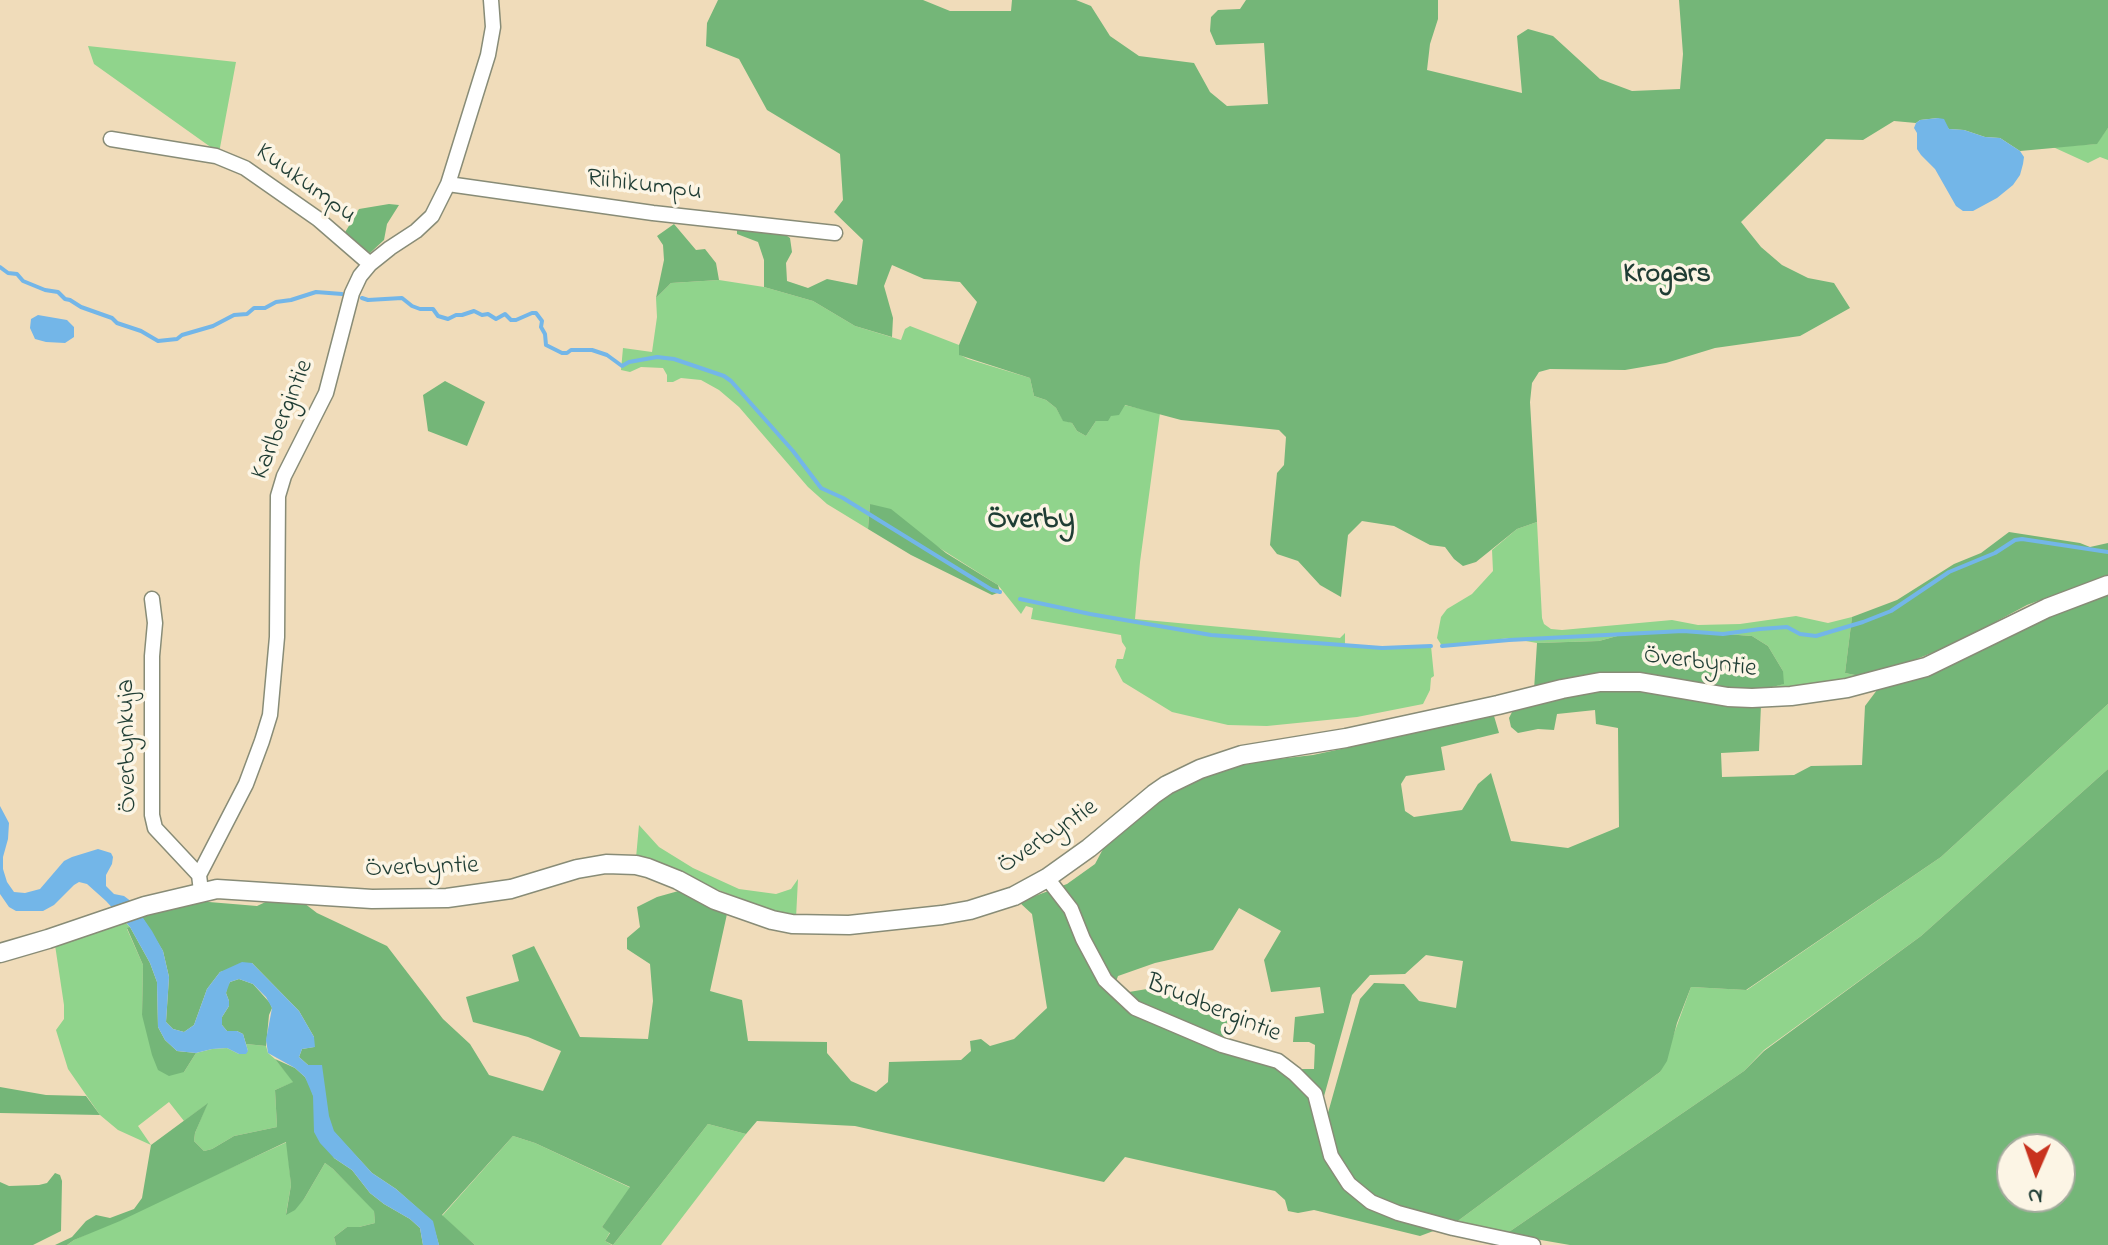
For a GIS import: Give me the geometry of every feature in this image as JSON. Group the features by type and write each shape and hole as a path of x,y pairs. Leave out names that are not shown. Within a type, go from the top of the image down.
{"street":[{"name":"Karlbergintie","path":"200,883 246,784 270,715 277,637 278,496 284,476 326,393 352,293 360,276 370,264 432,216 448,184 488,55 493,27 491,0"},
{"name":"Kuukumpu","path":"111,139 216,156 245,168 318,219 370,264"},
{"name":"Riihikumpu","path":"448,184 653,213 835,233"},
{"name":"Överbyntie","path":"0,953 145,906 200,883 217,889 372,899 447,898 511,889 577,869 621,864 648,868 715,900 772,920 814,926 894,921 970,910 1014,896 1047,878 1167,785 1200,769 1242,755 1346,738 1600,682 1640,682 1728,697 1752,698 1847,688 1926,667 2047,608 2108,585"},
{"name":"Överbynkuja","path":"152,599 155,623 152,656 152,815 155,828 200,883"},
{"name":"Brudbergintie","path":"1047,878 1071,909 1105,980 1135,1008 1222,1045 1278,1061 1295,1074 1315,1094 1331,1156 1349,1184 1371,1202 1453,1228 1533,1245"}],"green space":[{"path":"718,0 923,0 950,11 1011,11 1012,0 1076,0 1091,6 1110,36 1139,56 1194,63 1210,92 1227,106 1268,104 1264,43 1216,45 1210,31 1211,17 1218,10 1240,9 1246,0 1438,0 1438,19 1430,44 1427,70 1522,93 1517,36 1528,29 1553,36 1600,79 1632,91 1680,89 1683,54 1679,0 2108,0 2108,128 2097,144 2020,151 2000,138 1949,129 1938,118 1916,123 1894,121 1863,140 1826,139 1741,222 1761,247 1782,265 1808,278 1834,283 1850,308 1800,336 1715,348 1666,363 1625,370 1550,369 1539,372 1532,383 1530,402 1537,522 1517,529 1476,562 1463,566 1445,547 1430,545 1394,526 1362,521 1348,535 1341,597 1320,585 1298,561 1277,554 1270,545 1277,473 1284,465 1286,437 1279,430 1181,420 1125,405 1119,415 1111,416 1108,421 1096,421 1086,436 1077,431 1072,423 1063,421 1056,408 1046,400 1034,396 1030,378 959,355 959,345 977,302 960,282 924,279 892,265 884,286 893,318 892,337 855,326 813,301 764,287 764,260 758,242 737,234 737,227 780,231 790,238 792,252 786,263 787,281 808,288 827,279 857,285 863,240 834,212 843,200 840,154 767,110 739,59 706,46 707,23"},
{"path":"88,46 236,62 219,153 94,64"},
{"path":"2108,128 2108,160 2100,157 2088,163 2053,147 2096,144"},
{"path":"399,205 387,224 384,240 370,253 344,234 359,209"},
{"path":"674,224 696,250 705,249 716,263 719,280 671,283 656,298 664,260 663,245 657,236"},
{"path":"719,280 764,287 813,301 855,326 901,340 905,329 910,326 959,345 960,355 968,359 1030,378 1034,396 1046,400 1056,408 1063,420 1072,423 1077,431 1086,436 1096,421 1111,416 1124,405 1160,413 1135,619 1340,638 1345,633 1345,644 1349,646 1431,646 1434,676 1423,704 1357,717 1267,726 1228,725 1172,712 1123,682 1115,667 1117,659 1123,659 1126,648 1121,635 1031,619 1033,608 1026,606 1021,614 998,585 870,504 868,529 827,504 808,487 739,407 719,390 701,380 681,378 667,382 663,368 641,367 630,372 621,370 623,348 652,352 657,317 656,298 671,283"},
{"path":"445,381 485,402 467,446 428,431 423,395"},
{"path":"870,504 891,509 946,553 998,585 1000,592 992,595 911,555 868,529"},
{"path":"1537,522 1542,618 1551,629 1672,620 1698,625 1740,624 1796,616 1828,623 1852,617 1845,673 1860,676 1757,691 1783,684 1783,671 1768,646 1752,636 1683,631 1628,633 1599,641 1537,643 1509,638 1442,646 1437,638 1441,617 1447,609 1472,594 1493,571 1492,550 1517,529"},
{"path":"2009,532 2090,547 2108,543 2108,575 2027,605 1956,643 1912,661 1860,676 1845,673 1852,617 1897,600 1954,564 1981,553"},
{"path":"2108,595 2108,704 1941,857 1746,990 1691,987 1667,1061 1660,1072 1455,1223 1420,1236 1314,1210 1288,1211 1285,1200 1275,1191 1125,1157 1104,1182 855,1126 757,1121 746,1134 708,1124 613,1245 605,1241 610,1233 602,1227 630,1187 513,1136 442,1215 475,1245 439,1245 432,1221 396,1189 372,1173 333,1131 308,1065 299,1057 302,1049 314,1047 314,1037 299,1011 252,963 220,972 207,989 194,1025 184,1032 173,1029 166,1022 169,977 163,951 142,917 197,901 257,906 272,899 300,900 317,913 387,946 443,1019 470,1044 489,1075 543,1091 561,1051 528,1037 473,1022 466,997 519,981 512,955 534,946 580,1037 648,1039 653,1001 650,964 627,949 627,938 640,927 637,907 682,890 727,914 710,991 742,1000 748,1041 827,1042 827,1053 851,1081 876,1092 888,1082 889,1062 961,1060 971,1051 970,1041 981,1039 990,1046 1014,1039 1047,1008 1032,914 1019,902 1067,884 1095,864 1103,849 1160,800 1195,780 1252,762 1313,755 1494,716 1499,733 1441,747 1445,770 1406,776 1401,784 1405,811 1414,817 1462,810 1478,784 1491,773 1511,841 1568,848 1619,827 1618,728 1596,724 1595,710 1557,714 1554,730 1518,733 1511,727 1509,718 1512,712 1520,708 1575,694 1618,689 1761,705 1759,751 1721,753 1722,777 1794,775 1811,766 1862,765 1865,706 1877,690 1934,674 2038,621","holes":["1239,908 1281,931 1264,960 1271,992 1320,987 1324,1013 1295,1017 1293,1042 1315,1045 1314,1069 1296,1069 1323,1100 1352,995 1370,975 1405,974 1426,955 1463,961 1456,1008 1419,1001 1404,984 1374,983 1360,999 1326,1120 1291,1077 1275,1065 1222,1049 1229,1012 1186,999 1165,986 1111,995 1118,976 1155,963 1213,950"]},
{"path":"1683,631 1752,636 1768,646 1783,671 1784,684 1757,691 1717,689 1630,672 1584,676 1534,690 1537,643 1599,641 1628,633"},
{"path":"2108,704 2108,769 1921,936 1764,1050 1744,1071 1506,1234 1455,1223 1660,1072 1691,987 1747,990 1941,857"},
{"path":"2108,769 2108,1245 1570,1245 1506,1234 1744,1071 1764,1051 1921,936"},
{"path":"639,825 659,847 693,868 739,889 776,894 791,889 798,879 796,918 716,889 708,889 636,858"},
{"path":"124,921 130,927 127,929 143,965 142,1015 184,1072 196,1053 227,1048 239,1054 248,1051 246,1044 266,1046 268,1053 294,1082 275,1090 277,1127 234,1136 204,1151 194,1141 207,1104 184,1121 169,1102 138,1126 151,1145 118,1130 100,1115 68,1069 56,1030 64,1019 64,1005 55,945"},
{"path":"130,927 157,982 158,1027 165,1040 177,1051 196,1053 184,1072 169,1076 158,1070 152,1055 142,1015 143,965 127,928"},
{"path":"239,979 253,984 270,1003 272,1008 266,1046 246,1044 243,1034 227,1031 222,1025 222,1017 229,1006 227,987 230,982"},
{"path":"275,1059 295,1068 305,1077 334,1158 352,1170 370,1193 420,1228 423,1245 336,1245 334,1237 347,1227 375,1223 374,1211 325,1163 304,1199 286,1215 291,1185 286,1142 67,1245 55,1245 72,1237 96,1215 110,1218 134,1209 142,1198 151,1145 208,1103 194,1141 204,1151 234,1136 277,1127 275,1090 293,1082"},
{"path":"0,1087 46,1095 86,1096 100,1115 0,1113"},
{"path":"708,1124 746,1134 661,1245 613,1245"},
{"path":"513,1136 535,1143 631,1188 602,1227 610,1232 605,1241 612,1245 475,1245 442,1216"},
{"path":"287,1142 291,1185 286,1214 304,1199 325,1163 374,1210 375,1223 347,1227 334,1237 336,1245 67,1245 74,1240"},
{"path":"55,1173 60,1175 62,1181 61,1231 33,1245 0,1245 0,1182 9,1186 39,1185 47,1183"}],"water":[{"path":"1944,119 1949,129 2000,138 2020,151 2024,157 2023,164 2013,185 1973,211 1963,211 1956,206 1935,169 1917,149 1916,123"},
{"path":"38,315 67,320 74,327 74,337 65,343 35,339 30,328 31,319"},
{"path":"0,806 9,823 3,869 14,892 40,889 64,861 72,857 98,849 111,853 112,864 106,875 106,886 114,894 132,902 163,951 169,977 166,1022 173,1029 184,1032 194,1025 207,989 220,972 242,962 252,963 299,1011 314,1037 315,1047 302,1049 299,1057 308,1065 322,1065 334,1131 372,1173 433,1221 439,1245 423,1245 420,1228 370,1193 352,1170 334,1158 320,1143 314,1132 313,1096 305,1077 268,1053 266,1040 272,1008 253,984 239,979 230,982 226,993 229,1006 222,1017 222,1025 227,1031 243,1034 248,1051 246,1054 227,1048 196,1053 177,1051 165,1040 158,1027 157,982 150,963 130,927 87,884 79,882 74,885 54,905 43,911 16,911 9,907 0,894"}],"waterway":[{"path":"0,267 8,273 17,274 23,281 58,292 81,307 112,318 158,341 177,339 234,315 247,314 254,308 265,308 276,302 316,292 342,294"},
{"path":"362,298 402,298 412,306 433,309 438,316 448,319 474,311 496,319 505,314 511,320 536,313 542,321 546,345 562,353 592,350 607,355 622,366 657,357 674,359 724,376 793,451 821,488 843,498 1000,592"},
{"path":"1442,646 1683,631 1723,634 1787,627 1800,634 1816,636 1891,611 1949,572 1995,553 2015,540 2108,552"},
{"path":"1020,599 1211,635 1382,648 1431,646"}],"district":[{"name":"Krogars","path":"1667,276"},
{"name":"Överby","path":"1031,522"}]}
